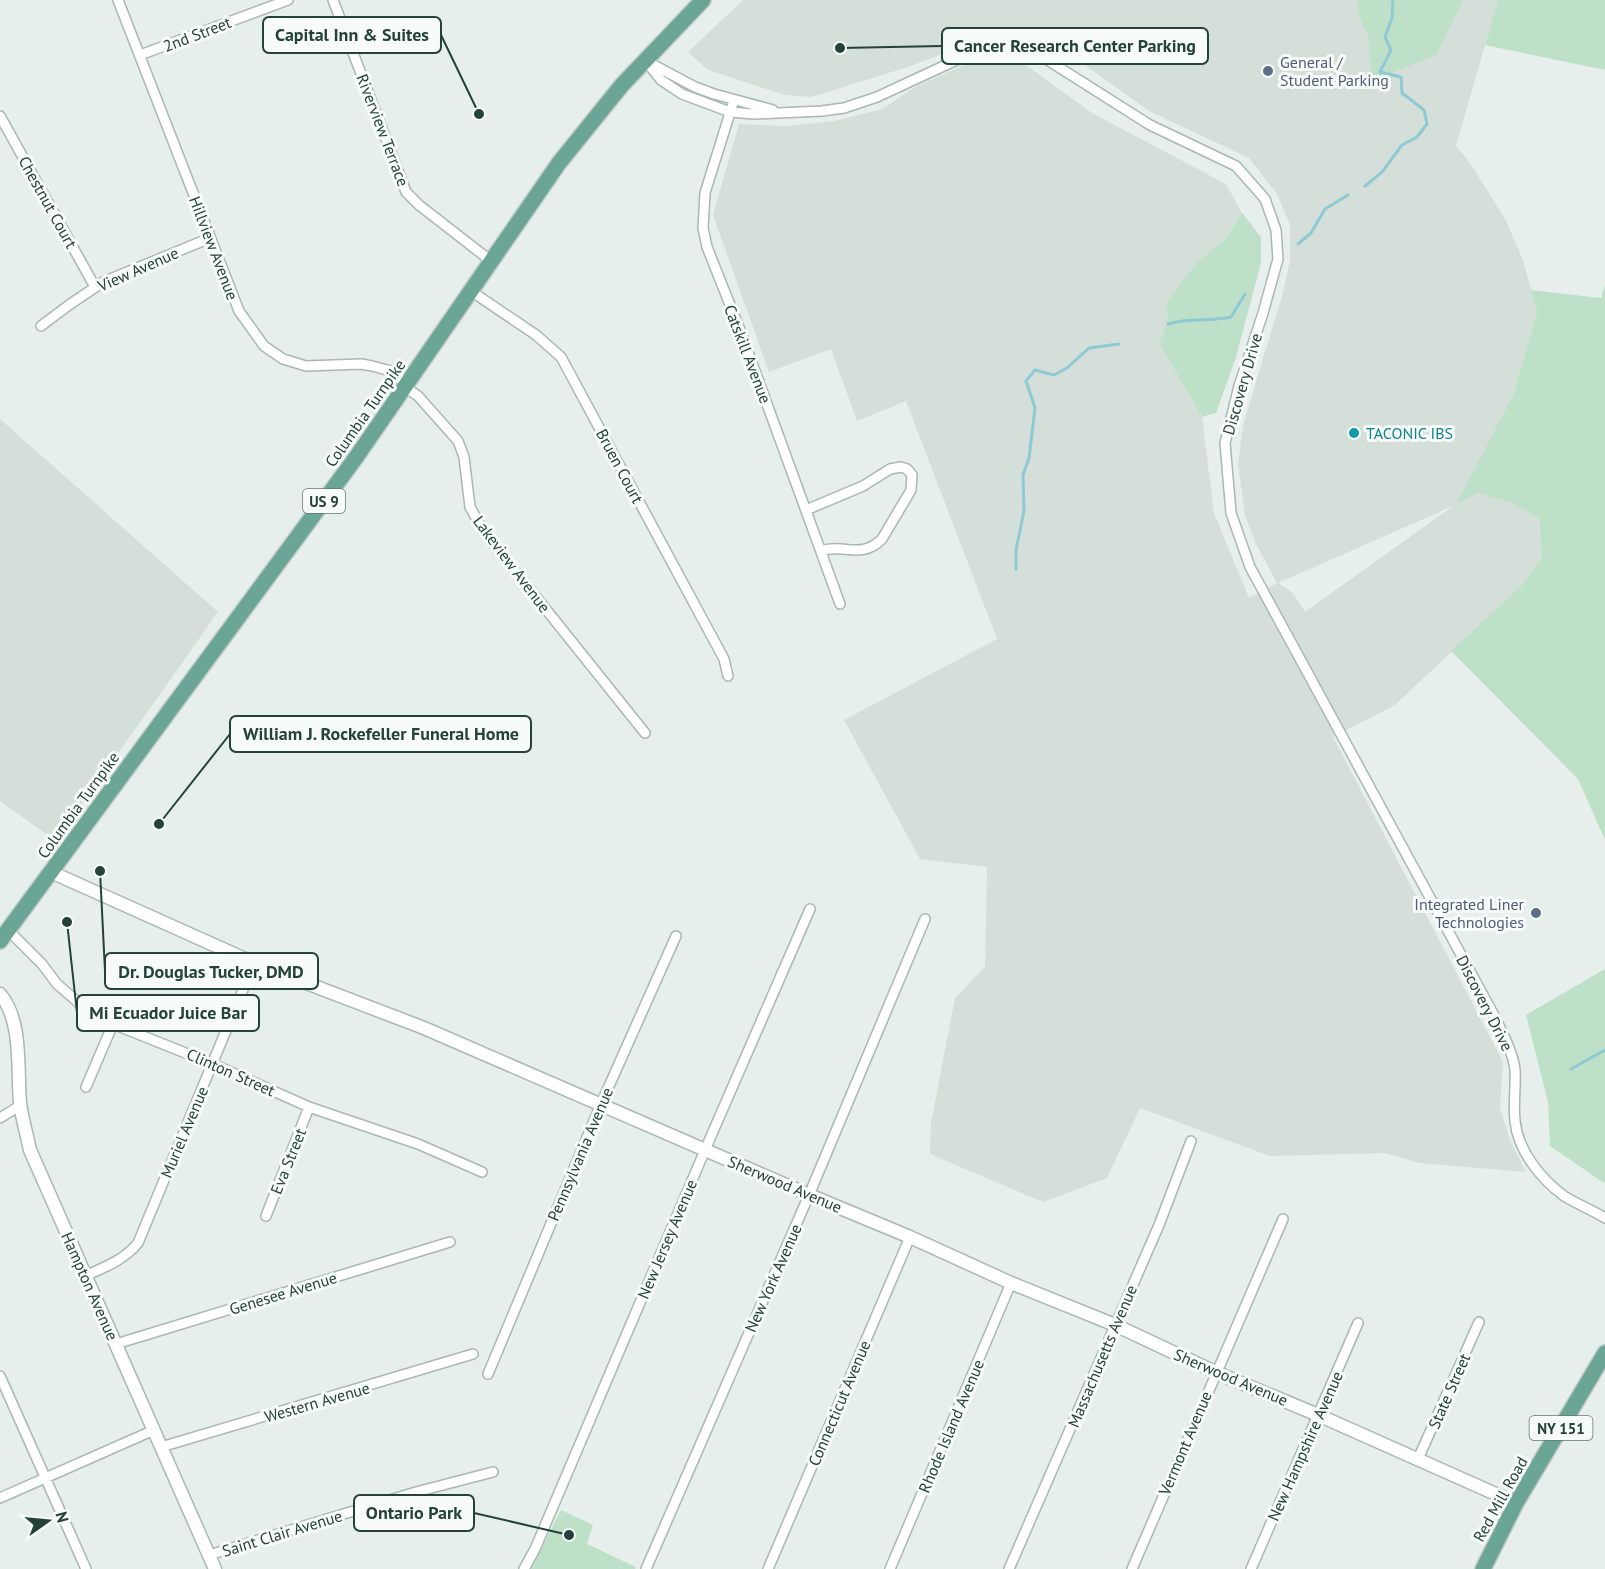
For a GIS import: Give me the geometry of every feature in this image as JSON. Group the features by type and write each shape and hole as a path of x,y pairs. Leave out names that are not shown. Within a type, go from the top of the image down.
{"main road":[{"name":"Columbia Turnpike","path":"4,936 341,478 559,164 601,110 703,0"},
{"name":"Red Mill Road","path":"1483,1569 1516,1503 1605,1353"}],"street":[{"name":"Hillview Avenue","path":"118,0 239,311 257,339 270,352 296,364 372,366 391,371 399,377 405,387"},
{"name":"2nd Street","path":"140,55 288,0"},
{"name":"Riverview Terrace","path":"333,0 406,192 427,212 491,261"},
{"name":"Discovery Drive","path":"645,60 661,80 682,94 730,112 822,111 844,108 884,94 976,51 988,48 1008,48 1041,56 1150,125 1236,166 1265,199 1276,230 1278,259 1239,386 1225,443 1231,513 1250,567 1507,1043 1515,1070 1515,1122 1530,1159 1541,1176 1565,1196 1605,1218"},
{"name":"Discovery Drive","path":"645,60 695,87 734,100 785,112"},
{"name":"Catskill Avenue","path":"734,100 705,193 703,220 707,247 740,330 840,604"},
{"name":"Chestnut Court","path":"0,116 95,287"},
{"name":"View Avenue","path":"41,326 95,287 115,276 210,238"},
{"name":"Bruen Court","path":"471,291 536,335 561,357 724,659 728,676"},
{"name":"Lakeview Avenue","path":"405,387 418,396 458,441 464,457 470,507 484,532 645,733"},
{"path":"806,510 863,486 890,469 901,467 907,469 912,475 911,490 882,539 876,545 860,550 826,549 821,551"},
{"name":"Sherwood Avenue","path":"51,872 254,963 424,1028 910,1237 1011,1283 1115,1325 1215,1372 1516,1503"},
{"name":"New Jersey Avenue","path":"524,1569 536,1549 810,909"},
{"name":"New York Avenue","path":"646,1569 809,1195 925,919"},
{"name":"Clinton Street","path":"4,936 42,964 57,984 87,1010 113,1024 213,1064 309,1107 418,1144 482,1172"},
{"name":"Pennsylvania Avenue","path":"488,1374 601,1104 676,936"},
{"name":"Muriel Avenue","path":"86,1276 130,1253 138,1243 254,963"},
{"name":"Hampton Avenue","path":"0,994 10,1008 14,1023 21,1106 30,1150 215,1569"},
{"path":"86,1087 113,1024"},
{"path":"0,1118 21,1106"},
{"name":"Eva Street","path":"266,1216 309,1107"},
{"name":"Massachusetts Avenue","path":"1009,1569 1159,1225 1191,1141"},
{"name":"Vermont Avenue","path":"1132,1569 1215,1372 1283,1219"},
{"name":"Connecticut Avenue","path":"768,1569 910,1237"},
{"name":"Genesee Avenue","path":"116,1344 450,1242"},
{"name":"Rhode Island Avenue","path":"890,1569 1011,1283"},
{"name":"State Street","path":"1418,1459 1479,1322"},
{"name":"New Hampshire Avenue","path":"1251,1569 1358,1323"},
{"name":"Western Avenue","path":"161,1447 473,1354"},
{"path":"0,1376 86,1569"},
{"path":"0,1498 154,1431"},
{"name":"Saint Clair Avenue","path":"209,1555 416,1492 493,1472"}],"shaded area":[{"path":"743,0 1498,0 1456,146 1470,163 1505,219 1523,260 1537,312 1513,395 1457,503 1478,492 1513,503 1539,519 1542,558 1520,587 1395,705 1333,737 1503,1062 1500,1108 1510,1140 1526,1172 1420,1163 1384,1153 1270,1156 1140,1108 1107,1178 1043,1202 930,1154 931,1123 955,998 985,967 987,867 920,859 844,720 997,639 906,401 857,421 831,349 769,372 713,215 739,124 787,126 835,121 882,109 915,87 979,58 1007,55 1033,70 1092,113 1226,184 1242,213 1225,239 1196,263 1168,318 1159,343 1202,417 1214,513 1249,598 1277,583 1256,544 1245,515 1238,464 1243,425 1282,296 1290,261 1290,225 1277,194 1249,158 1149,111 1075,58 1030,39 973,42 908,67 811,97 785,95 708,70 688,52","holes":["1453,506 1305,612 1293,593 1278,583"]},
{"path":"0,419 218,612 56,841 0,801"}],"green space":[{"path":"1357,0 1463,0 1436,55 1372,81 1368,35 1359,17"},
{"path":"1498,0 1605,0 1605,70 1485,45"},
{"path":"1242,213 1261,237 1261,263 1236,357 1216,413 1202,417 1159,343 1168,318 1166,303 1196,263 1225,239"},
{"path":"1605,285 1605,840 1578,779 1451,651 1520,587 1542,558 1539,519 1513,503 1478,493 1456,504 1513,395 1537,312 1531,290 1601,298"},
{"path":"1605,969 1604,1183 1550,1146 1548,1102 1526,1015"},
{"path":"561,1510 593,1525 587,1544 636,1567 635,1569 531,1569"}],"waterway":[{"path":"1365,186 1382,172 1402,145 1417,137 1427,124 1424,110 1402,93 1401,77 1380,72 1391,50 1385,37 1392,18 1393,0"},
{"path":"1298,244 1311,233 1325,209 1348,195"},
{"path":"1168,324 1231,317 1245,294"},
{"path":"1016,569 1016,550 1024,511 1023,475 1029,458 1035,408 1026,381 1035,370 1054,375 1067,368 1089,348 1119,344"},
{"path":"1571,1069 1605,1050"}],"place":[{"name":"Cancer Research Center Parking","path":"840,48"},
{"name":"General / Student Parking","path":"1268,71"},
{"name":"Capital Inn & Suites","path":"479,114"},
{"name":"TACONIC IBS","path":"1354,433"},
{"name":"William J. Rockefeller Funeral Home","path":"159,824"},
{"name":"Dr. Douglas Tucker, DMD","path":"100,871"},
{"name":"Integrated Liner Technologies","path":"1536,913"},
{"name":"Mi Ecuador Juice Bar","path":"67,922"},
{"name":"Ontario Park","path":"569,1535"}]}
